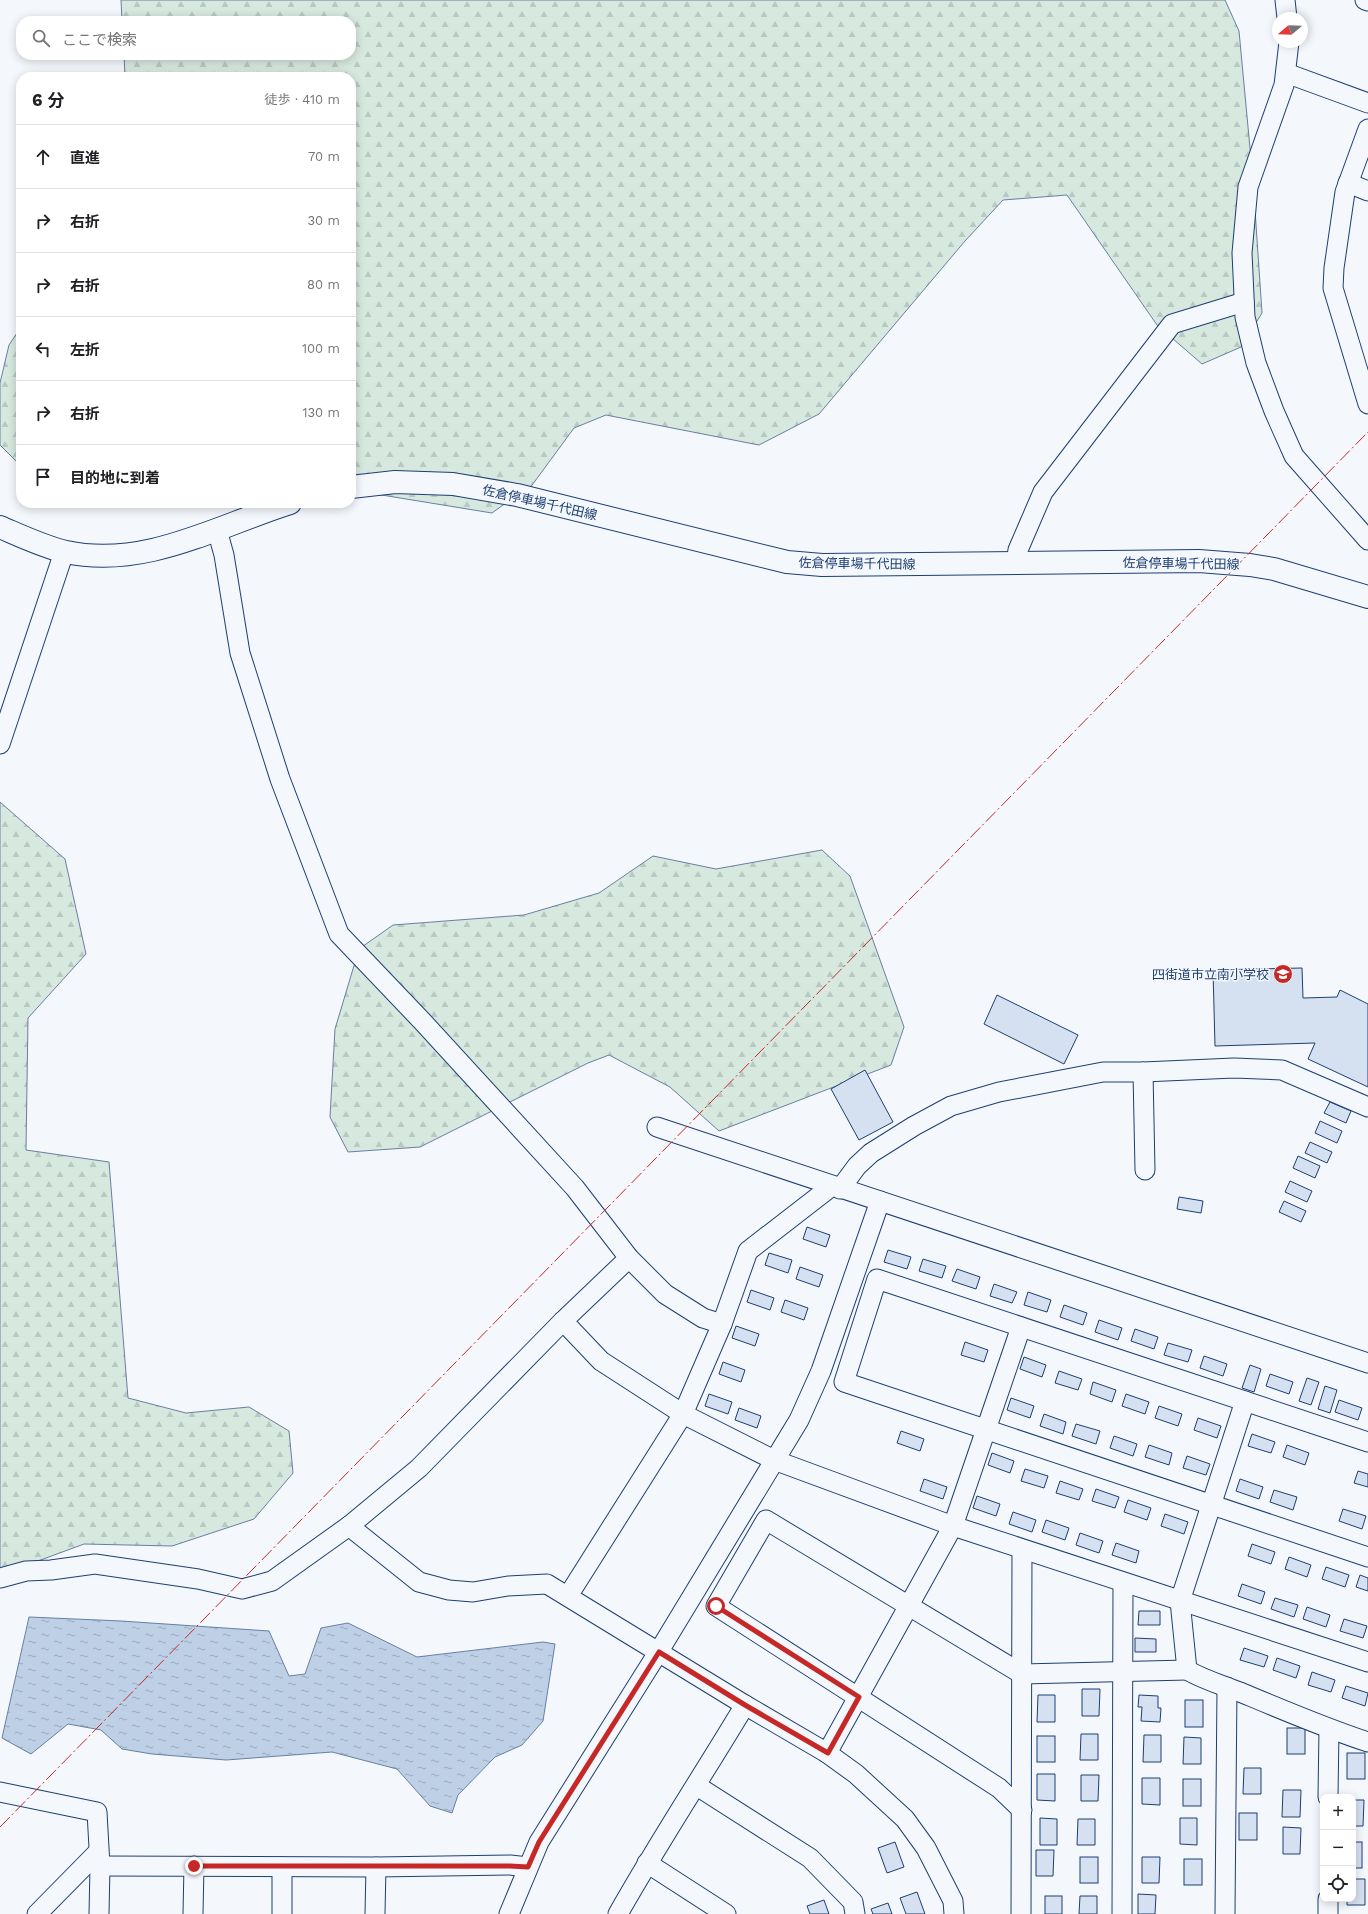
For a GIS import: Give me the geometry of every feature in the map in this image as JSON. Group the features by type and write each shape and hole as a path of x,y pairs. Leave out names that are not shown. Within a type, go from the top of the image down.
{"main road":[{"name":"佐倉停車場千代田線","path":"356,486 395,482 447,484 517,495 787,562 822,565 1199,561 1250,565 1274,570 1368,597"},
{"path":"0,527 64,552 88,556 123,556 161,548 217,530 276,508"}],"street":[{"path":"1285,0 1287,12"},
{"path":"1364,0 1368,1"},
{"path":"1288,48 1286,73 1282,91 1248,187 1242,253 1245,317 1256,363 1274,411 1294,456 1368,540"},
{"path":"1286,73 1368,103"},
{"path":"1368,129 1345,192 1334,268 1333,288 1368,404"},
{"path":"1348,183 1368,191"},
{"path":"1016,563 1018,550 1043,492 1172,324 1244,302"},
{"path":"217,530 224,555 240,653 280,779 339,934 417,1016 575,1188 629,1258 665,1294 703,1318 722,1324"},
{"path":"0,744 64,552"},
{"path":"568,1596 683,1414 722,1324 748,1251 836,1187 871,1153 914,1126 951,1106 999,1092 1103,1072 1143,1072 1234,1068 1282,1070 1368,1107"},
{"path":"1143,1072 1145,1170"},
{"path":"657,1127 1368,1363"},
{"path":"509,1914 539,1842 659,1652 799,1420 821,1371 880,1201"},
{"path":"0,1578 26,1571 51,1570 95,1564 198,1579 242,1589 272,1581 349,1526 419,1468 563,1321 629,1258"},
{"path":"1368,1442 878,1280 844,1382 1368,1558"},
{"path":"563,1321 601,1361 683,1414 774,1460 953,1526 1368,1662"},
{"path":"828,1753 953,1526 1021,1327"},
{"path":"1187,1670 1180,1601 1245,1401"},
{"path":"1022,1810 999,1788 716,1606 766,1520 1022,1674 1187,1670 1199,1677 1329,1729 1368,1742"},
{"path":"349,1526 418,1582 449,1590 473,1592 508,1586 547,1584 745,1705 828,1753 856,1774 905,1819 926,1848 939,1871 953,1901 954,1914"},
{"path":"1021,1914 1022,1549"},
{"path":"1122,1914 1123,1582"},
{"path":"1225,1914 1227,1687"},
{"path":"618,1914 647,1863 697,1786 745,1705"},
{"path":"1328,1794 1329,1729"},
{"path":"697,1786 810,1858 853,1902 855,1914"},
{"path":"0,1792 97,1812 99,1914"},
{"path":"37,1914 99,1859 194,1866 528,1867"},
{"path":"647,1863 724,1913"},
{"path":"193,1914 194,1866"},
{"path":"282,1867 282,1914"},
{"path":"375,1914 376,1867"},
{"path":"1328,1902 1328,1914"}],"green space":[{"path":"121,0 1225,0 1239,31 1253,180 1262,313 1241,347 1202,364 1157,325 1067,195 1003,200 965,241 819,414 759,445 606,415 574,428 527,492 517,495 492,513 356,491 356,72 125,72 124,60 356,60 356,16 122,16"},
{"path":"16,334 16,461 0,445 0,383 9,345"},
{"path":"0,802 65,859 86,954 28,1018 26,1150 109,1162 128,1398 186,1413 249,1407 289,1431 293,1473 254,1519 172,1546 84,1544 0,1575"},
{"path":"822,850 850,876 904,1027 891,1065 719,1131 670,1087 609,1055 588,1063 420,1147 348,1152 330,1117 335,1029 359,949 393,925 524,915 599,893 653,856 716,869"}],"water":[{"path":"29,1617 121,1621 269,1631 289,1676 305,1674 321,1628 348,1623 417,1657 543,1642 555,1644 543,1721 522,1745 495,1757 458,1795 452,1813 430,1806 397,1769 332,1752 226,1760 152,1754 122,1749 101,1730 68,1724 31,1754 2,1738"}],"building":[{"path":"1302,968 1303,998 1337,997 1340,990 1368,1004 1368,1087 1308,1059 1315,1043 1215,1046 1213,970"},
{"path":"997,995 1078,1035 1064,1064 984,1024"},
{"path":"865,1070 893,1122 859,1140 831,1089"},
{"path":"1330,1102 1351,1111 1346,1123 1324,1113"},
{"path":"1320,1121 1342,1131 1337,1143 1315,1133"},
{"path":"1310,1142 1332,1152 1327,1163 1305,1153"},
{"path":"1298,1156 1320,1166 1315,1178 1293,1168"},
{"path":"1290,1181 1312,1191 1307,1202 1285,1192"},
{"path":"1179,1197 1203,1201 1201,1213 1177,1209"},
{"path":"1284,1201 1306,1211 1301,1222 1279,1212"},
{"path":"807,1227 830,1235 826,1247 803,1239"},
{"path":"888,1250 911,1257 907,1269 884,1262"},
{"path":"769,1253 792,1260 788,1273 765,1265"},
{"path":"923,1259 946,1266 942,1278 919,1271"},
{"path":"800,1267 823,1275 819,1287 796,1279"},
{"path":"957,1269 980,1277 976,1289 952,1281"},
{"path":"994,1284 1017,1292 1012,1303 990,1296"},
{"path":"751,1290 774,1298 770,1310 747,1302"},
{"path":"1028,1292 1051,1300 1047,1312 1024,1305"},
{"path":"785,1300 808,1308 804,1320 781,1312"},
{"path":"1064,1305 1087,1313 1083,1325 1060,1317"},
{"path":"1099,1320 1122,1328 1118,1340 1095,1332"},
{"path":"736,1326 759,1334 755,1346 732,1338"},
{"path":"1135,1329 1158,1337 1154,1349 1131,1341"},
{"path":"965,1342 988,1350 984,1362 961,1355"},
{"path":"1168,1343 1192,1350 1188,1362 1164,1355"},
{"path":"1204,1356 1227,1364 1223,1376 1200,1368"},
{"path":"1024,1357 1046,1365 1042,1377 1020,1369"},
{"path":"723,1362 745,1370 741,1382 719,1374"},
{"path":"1250,1365 1261,1369 1254,1392 1242,1388"},
{"path":"1059,1371 1082,1379 1078,1390 1055,1383"},
{"path":"1270,1374 1293,1382 1289,1394 1266,1386"},
{"path":"1307,1378 1319,1382 1311,1405 1299,1401"},
{"path":"1093,1382 1116,1390 1112,1402 1090,1394"},
{"path":"1325,1386 1337,1390 1330,1413 1318,1409"},
{"path":"709,1394 732,1402 728,1414 705,1406"},
{"path":"1126,1394 1149,1402 1145,1414 1122,1406"},
{"path":"1011,1398 1034,1406 1030,1418 1007,1410"},
{"path":"1339,1400 1362,1408 1358,1420 1335,1412"},
{"path":"1159,1406 1182,1414 1178,1426 1155,1418"},
{"path":"739,1408 761,1416 757,1428 735,1420"},
{"path":"1044,1414 1066,1422 1063,1434 1040,1426"},
{"path":"1198,1418 1221,1426 1217,1438 1194,1430"},
{"path":"1076,1424 1100,1431 1096,1444 1072,1436"},
{"path":"901,1431 924,1439 920,1451 897,1443"},
{"path":"1252,1434 1275,1442 1271,1453 1248,1446"},
{"path":"1114,1436 1137,1444 1133,1456 1110,1448"},
{"path":"1149,1445 1172,1453 1169,1465 1145,1457"},
{"path":"1287,1445 1309,1453 1305,1465 1283,1457"},
{"path":"992,1453 1014,1461 1010,1473 988,1465"},
{"path":"1187,1456 1210,1464 1206,1475 1183,1468"},
{"path":"1025,1469 1048,1476 1044,1488 1021,1481"},
{"path":"1358,1471 1368,1474 1368,1487 1354,1483"},
{"path":"924,1479 947,1487 943,1499 920,1491"},
{"path":"1240,1479 1263,1487 1259,1499 1236,1491"},
{"path":"1060,1481 1083,1489 1079,1500 1056,1493"},
{"path":"1096,1489 1119,1497 1115,1508 1092,1501"},
{"path":"1274,1490 1297,1497 1293,1510 1270,1502"},
{"path":"977,1496 1000,1504 996,1516 973,1508"},
{"path":"1128,1500 1151,1508 1147,1520 1124,1512"},
{"path":"1343,1509 1366,1516 1362,1529 1339,1521"},
{"path":"1013,1512 1036,1520 1032,1532 1009,1524"},
{"path":"1165,1514 1188,1522 1184,1534 1161,1526"},
{"path":"1046,1520 1069,1528 1065,1540 1042,1532"},
{"path":"1080,1533 1103,1541 1099,1553 1076,1545"},
{"path":"1116,1543 1139,1551 1136,1563 1112,1555"},
{"path":"1252,1544 1275,1552 1271,1564 1248,1556"},
{"path":"1289,1557 1311,1565 1307,1577 1285,1569"},
{"path":"1326,1567 1349,1575 1345,1587 1322,1579"},
{"path":"1360,1575 1368,1578 1368,1591 1356,1587"},
{"path":"1242,1584 1265,1592 1261,1604 1238,1596"},
{"path":"1275,1598 1298,1605 1294,1617 1271,1609"},
{"path":"1307,1607 1330,1615 1326,1627 1303,1619"},
{"path":"1139,1611 1160,1611 1160,1625 1138,1625"},
{"path":"1344,1619 1367,1626 1363,1638 1340,1631"},
{"path":"1135,1638 1156,1639 1156,1652 1135,1652"},
{"path":"1244,1648 1268,1656 1264,1667 1240,1660"},
{"path":"1277,1658 1300,1666 1296,1678 1273,1670"},
{"path":"1312,1672 1335,1680 1331,1692 1308,1685"},
{"path":"1346,1686 1368,1693 1365,1706 1342,1698"},
{"path":"1082,1689 1100,1689 1099,1716 1082,1716"},
{"path":"1038,1695 1055,1695 1055,1722 1037,1722"},
{"path":"1139,1695 1158,1696 1158,1708 1161,1708 1160,1722 1141,1721 1142,1707 1138,1707"},
{"path":"1185,1700 1203,1700 1203,1727 1185,1727"},
{"path":"1287,1728 1305,1728 1305,1754 1287,1754"},
{"path":"1081,1734 1098,1734 1098,1760 1080,1760"},
{"path":"1144,1735 1161,1735 1161,1762 1143,1762"},
{"path":"1037,1736 1055,1736 1055,1762 1037,1762"},
{"path":"1184,1737 1201,1738 1201,1764 1183,1764"},
{"path":"1347,1753 1365,1753 1365,1779 1347,1779"},
{"path":"1244,1768 1261,1768 1261,1794 1243,1794"},
{"path":"1037,1774 1055,1774 1055,1801 1037,1800"},
{"path":"1081,1775 1099,1775 1098,1801 1081,1801"},
{"path":"1142,1778 1160,1778 1160,1805 1142,1804"},
{"path":"1183,1779 1201,1779 1201,1806 1183,1806"},
{"path":"1283,1790 1301,1790 1300,1817 1282,1817"},
{"path":"1356,1800 1364,1800 1363,1826 1356,1826"},
{"path":"1239,1813 1257,1813 1257,1840 1239,1840"},
{"path":"1040,1818 1057,1819 1057,1845 1040,1845"},
{"path":"1180,1818 1197,1818 1197,1845 1180,1844"},
{"path":"1078,1819 1095,1819 1095,1845 1077,1845"},
{"path":"1283,1827 1301,1828 1300,1854 1283,1854"},
{"path":"895,1842 904,1867 887,1873 878,1848"},
{"path":"1356,1842 1362,1842 1362,1868 1356,1868"},
{"path":"1036,1850 1054,1850 1053,1876 1036,1876"},
{"path":"1080,1857 1098,1857 1098,1883 1080,1883"},
{"path":"1142,1857 1160,1857 1159,1883 1142,1883"},
{"path":"1184,1859 1202,1859 1202,1885 1184,1885"},
{"path":"1356,1879 1365,1879 1365,1905 1347,1905 1347,1902 1356,1902"},
{"path":"917,1892 925,1914 906,1914 900,1898"},
{"path":"1138,1894 1156,1895 1155,1914 1138,1914"},
{"path":"1045,1896 1062,1896 1062,1914 1045,1914"},
{"path":"1080,1896 1097,1896 1097,1914 1079,1914"},
{"path":"824,1900 829,1914 810,1914 807,1906"},
{"path":"888,1903 892,1914 873,1914 871,1909"}],"power":[{"path":"0,1827 1368,432"}],"place":[{"name":"四街道市立南小学校","path":"1283,974"}],"route":[{"path":"194,1866 528,1867 539,1842 659,1652 745,1705 828,1753 859,1697 716,1606"}]}
